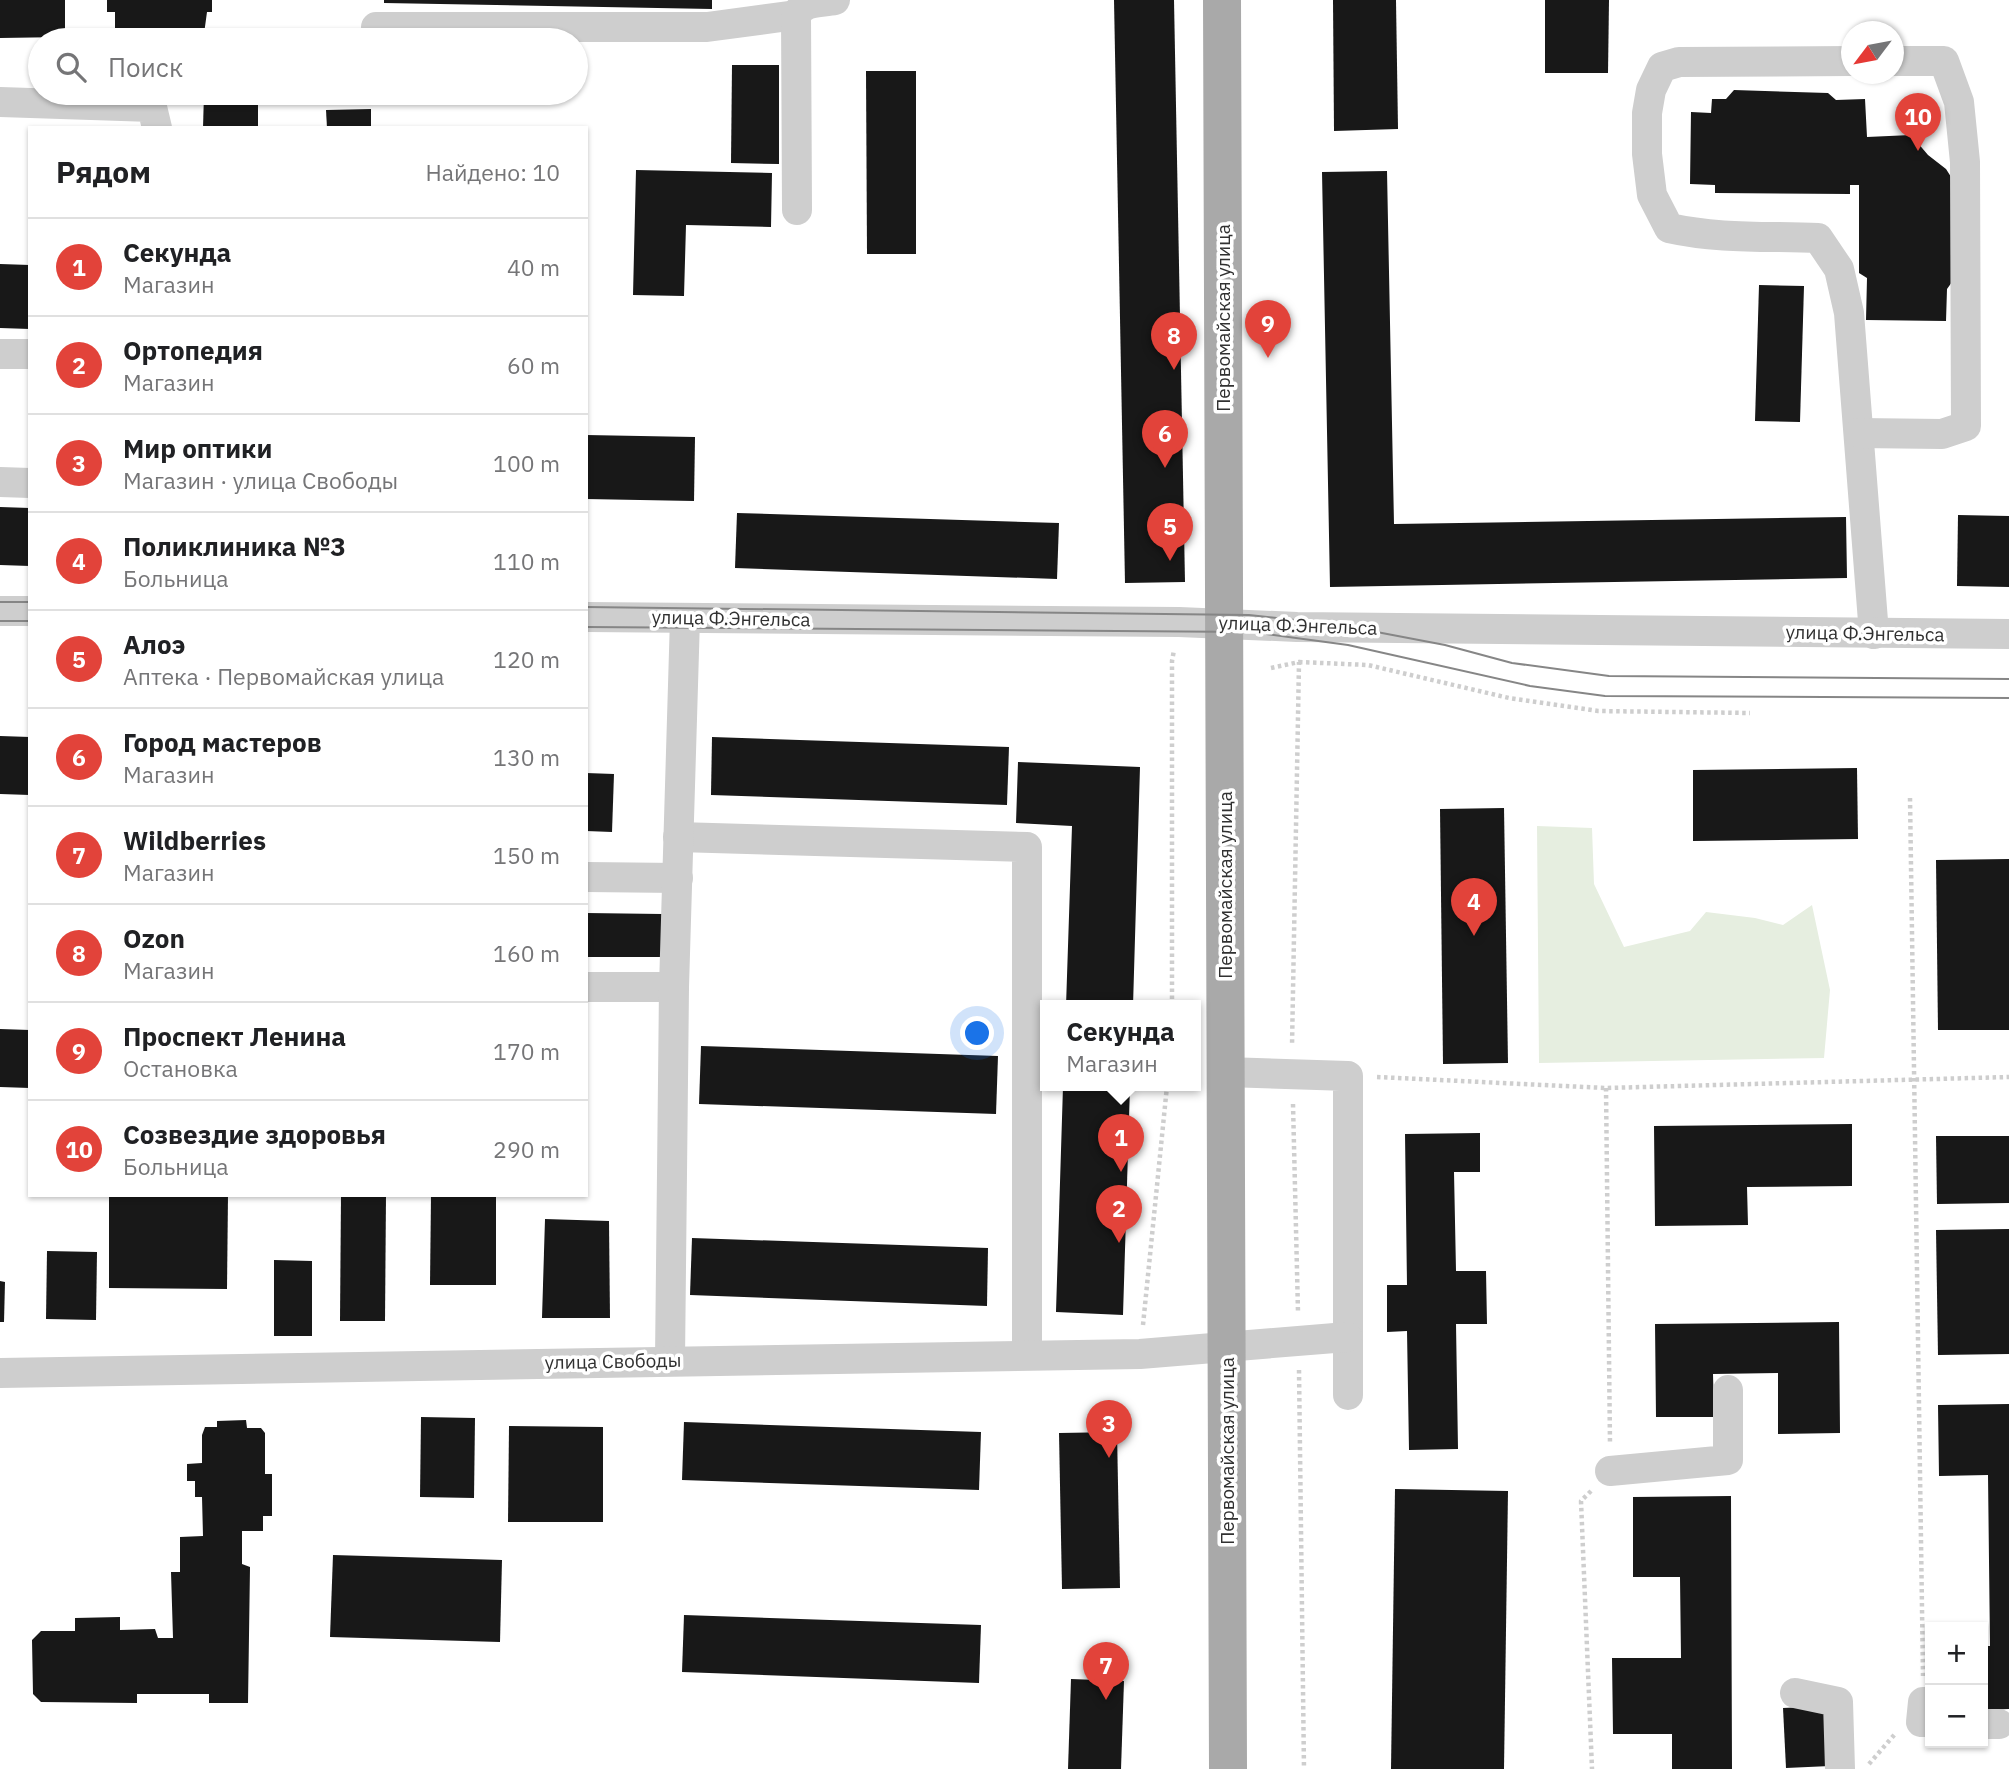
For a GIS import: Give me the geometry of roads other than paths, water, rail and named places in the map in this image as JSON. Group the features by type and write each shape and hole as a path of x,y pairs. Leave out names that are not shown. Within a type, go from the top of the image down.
{"main road":[{"name":"Первомайская улица","path":"1222,0 1228,1769"}],"street":[{"path":"797,210 796,15 807,3 835,0"},
{"path":"376,27 707,27 796,15"},
{"path":"1841,61 1679,62 1662,67 1651,90 1647,113 1647,154 1652,195 1670,228 1691,233 1730,236 1818,238 1839,269 1849,313 1874,634"},
{"path":"1858,433 1942,434 1966,426 1965,162 1959,102 1944,61 1904,61"},
{"path":"0,102 28,103"},
{"path":"91,105 152,107 157,126"},
{"path":"0,354 28,354"},
{"path":"0,482 28,483"},
{"path":"0,611 28,611"},
{"name":"улица Ф.Энгельса","path":"588,617 2009,634"},
{"path":"670,1360 674,987 685,618"},
{"path":"678,837 1027,847 1027,1355"},
{"path":"588,877 678,878"},
{"path":"588,987 674,987"},
{"path":"1226,1072 1348,1076 1348,1395"},
{"name":"улица Свободы","path":"0,1373 1140,1354 1347,1337"},
{"path":"1610,1471 1728,1460 1728,1390"},
{"path":"1795,1693 1838,1702 1840,1769"}],"tram line":[{"path":"0,602 28,602"},
{"path":"588,607 1249,615 1340,625 1445,645 1512,663 1609,676 2009,679"},
{"path":"0,621 28,621"},
{"path":"588,627 1251,632 1348,645 1530,686 1605,696 2009,698"}],"place":[{"name":"Созвездие здоровья","path":"1918,151"},
{"name":"Проспект Ленина","path":"1268,358"},
{"name":"Ozon","path":"1174,370"},
{"name":"Город мастеров","path":"1165,468"},
{"name":"Алоэ","path":"1170,561"},
{"name":"Поликлиника №3","path":"1474,936"},
{"name":"Секунда","path":"1121,1172"},
{"name":"Ортопедия","path":"1119,1243"},
{"name":"Мир оптики","path":"1109,1458"},
{"name":"Wildberries","path":"1106,1700"}]}
